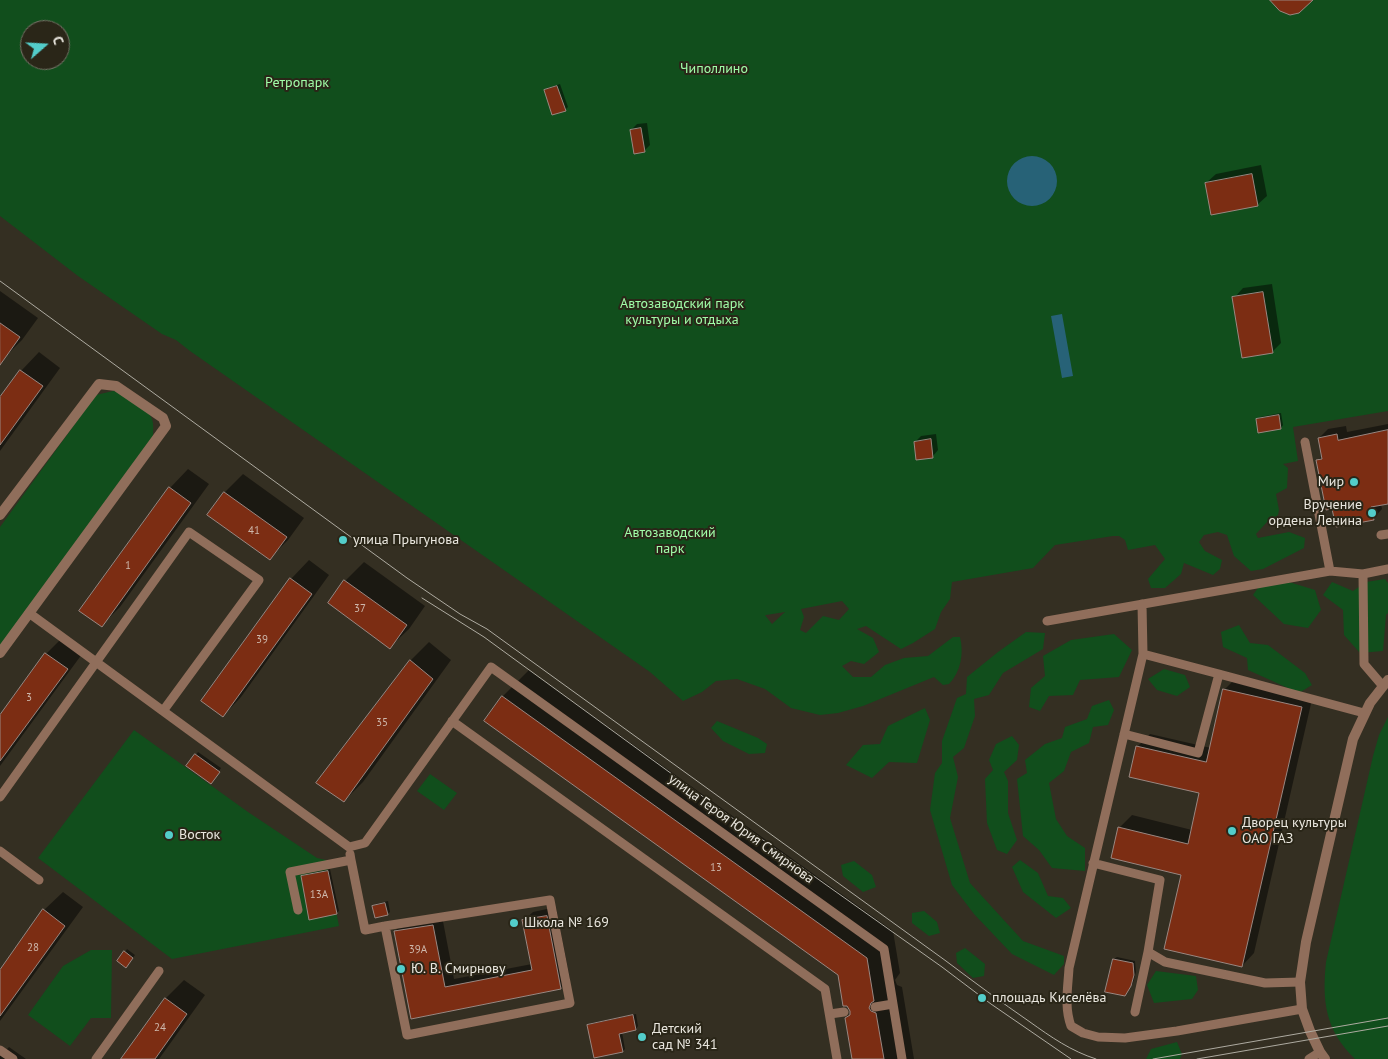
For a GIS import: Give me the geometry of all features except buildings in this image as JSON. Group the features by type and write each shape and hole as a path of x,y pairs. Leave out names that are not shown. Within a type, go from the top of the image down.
{"street":[{"path":"0,514 99,384 116,386 163,418 166,426 0,653"},
{"path":"1322,1055 1302,1009 1300,982 1306,942 1353,739 1364,713 1385,683"}],"lane":[{"path":"1305,442 1330,571"},
{"path":"0,797 189,532 259,580 164,711"},
{"path":"1047,621 1330,571 1363,574 1388,569"},
{"path":"1363,574 1364,664 1385,683"},
{"path":"1142,604 1142,654 1069,968 1067,1015 1070,1026 1075,1030 1098,1036 1125,1038 1302,1009"},
{"path":"29,613 349,846 365,930 385,926 550,900 570,1003 407,1035 385,926"},
{"path":"1142,654 1364,713"},
{"name":"улица Героя Юрия Смирнова","path":"452,721 491,666 884,949 902,1059"},
{"path":"1124,734 1198,753 1220,674"},
{"path":"349,846 365,843 452,721 826,989 837,1059"},
{"path":"0,851 39,880"},
{"path":"298,910 290,872 351,860"},
{"path":"1093,863 1160,880 1148,952 1135,1012"},
{"path":"1148,952 1165,962 1265,983 1300,982"},
{"path":"96,1059 159,971"},
{"path":"875,1007 893,1004"},
{"path":"830,1014 844,1012"},
{"path":"0,1050 13,1059"},
{"path":"1309,1059 1322,1055"}],"green space":[{"name":"Автозаводский парк культуры и отдыха","path":"0,0 1388,0 1388,411 1293,427 1298,461 1283,464 1288,468 1287,488 1276,494 1278,515 1272,521 1267,522 1256,534 1258,538 1289,532 1305,538 1304,548 1263,569 1251,571 1234,556 1227,535 1218,532 1204,535 1199,542 1205,551 1222,560 1220,569 1213,575 1184,563 1181,574 1165,588 1151,588 1148,579 1165,559 1155,545 1128,550 1125,540 1119,536 1113,536 1055,545 1033,568 952,582 950,599 941,612 935,629 901,649 866,626 857,629 873,638 879,652 864,664 851,661 842,666 853,677 871,677 885,665 904,658 928,656 953,637 960,637 962,649 959,668 949,684 943,685 934,677 863,706 838,713 820,715 791,708 765,689 737,679 716,681 702,692 683,701 650,672 176,340 162,334 78,276 0,216","holes":["842,601 849,609 839,620 823,616 806,633 800,630 804,617 801,609","785,612 772,624 765,615"]},
{"path":"113,391 129,398 150,415 153,421 153,436 0,647 0,527 96,395"},
{"path":"1385,579 1388,583 1388,613 1386,615 1383,651 1360,653 1344,635 1343,610 1323,595 1332,582 1353,591 1366,582"},
{"path":"1289,582 1315,590 1321,610 1308,628 1284,624 1253,595 1260,585"},
{"path":"1239,625 1250,643 1268,645 1305,673 1312,685 1299,693 1248,670 1247,658 1223,647 1221,632"},
{"path":"1026,632 1045,633 1043,649 1003,673 989,695 974,699 975,716 964,748 953,757 958,777 950,818 970,883 1023,941 1064,956 1064,964 1054,975 1012,954 974,914 952,885 930,810 935,773 942,763 942,741 957,698 966,694 967,677"},
{"path":"1114,634 1132,650 1119,677 1080,680 1073,695 1049,696 1040,711 1029,707 1031,688 1045,676 1043,656 1071,640"},
{"path":"1164,669 1185,675 1190,687 1177,696 1157,690 1148,679"},
{"path":"1109,700 1114,710 1108,725 1093,727 1089,743 1071,752 1064,771 1049,783 1056,819 1067,836 1085,848 1085,871 1052,868 1039,850 1023,836 1017,779 1027,773 1025,760 1045,744 1062,738 1065,727 1087,719 1092,706"},
{"path":"925,708 930,720 917,763 889,762 872,778 846,765 863,745 880,744 888,726"},
{"path":"1388,717 1388,1059 1355,1059 1337,1037 1328,1014 1325,990 1326,962 1373,756 1379,735"},
{"path":"717,721 758,738 767,744 765,753 749,754 723,741 711,728"},
{"name":"Восток","path":"134,730 248,812 317,858 326,860 339,926 172,959 38,858"},
{"path":"1012,736 1019,745 1017,760 1004,772 1008,781 1008,813 1017,840 1007,854 997,850 987,823 985,779 993,770 989,760 996,744"},
{"path":"430,774 457,793 444,810 417,791"},
{"path":"1020,860 1038,873 1048,896 1063,898 1071,908 1056,918 1023,892 1012,867"},
{"path":"854,861 872,875 876,887 863,892 843,876 841,865"},
{"path":"924,911 937,922 940,933 929,936 912,923 912,913"},
{"path":"965,948 985,964 984,976 973,978 957,963 956,953"},
{"path":"91,950 112,950 111,1018 91,1018 70,1046 28,1015 63,966"},
{"path":"1156,971 1196,976 1198,990 1192,999 1154,1003 1147,985"},
{"path":"1177,1042 1182,1054 1180,1059 1146,1059 1151,1049"}],"water":[{"path":"1032,156 1046,160 1053,167 1057,181 1053,195 1046,202 1032,206 1018,202 1011,195 1007,181 1011,167 1018,160"},
{"path":"1062,314 1073,376 1062,378 1051,316"}],"tram line":[{"path":"0,281 407,578 460,614 487,629 1009,1007 1062,1043 1096,1059"},
{"path":"422,598 484,637 746,828 991,1004 1071,1059"},
{"path":"1153,1059 1388,1018"},
{"path":"1197,1059 1388,1026"}],"place":[{"name":"Мир","path":"1354,482"},
{"name":"Вручение ордена Ленина","path":"1372,513"},
{"name":"улица Прыгунова","path":"343,540"},
{"name":"Дворец культуры ОАО ГАЗ","path":"1232,831"},
{"name":"Восток","path":"169,835"},
{"name":"Школа № 169","path":"514,923"},
{"name":"Ю. В. Смирнову","path":"401,969"},
{"name":"площадь Киселёва","path":"982,998"},
{"name":"Детский сад № 341","path":"642,1037"}],"park label":[{"name":"Чиполлино","path":"714,69"},
{"name":"Ретропарк","path":"297,83"},
{"name":"Автозаводский парк","path":"670,542"}]}
